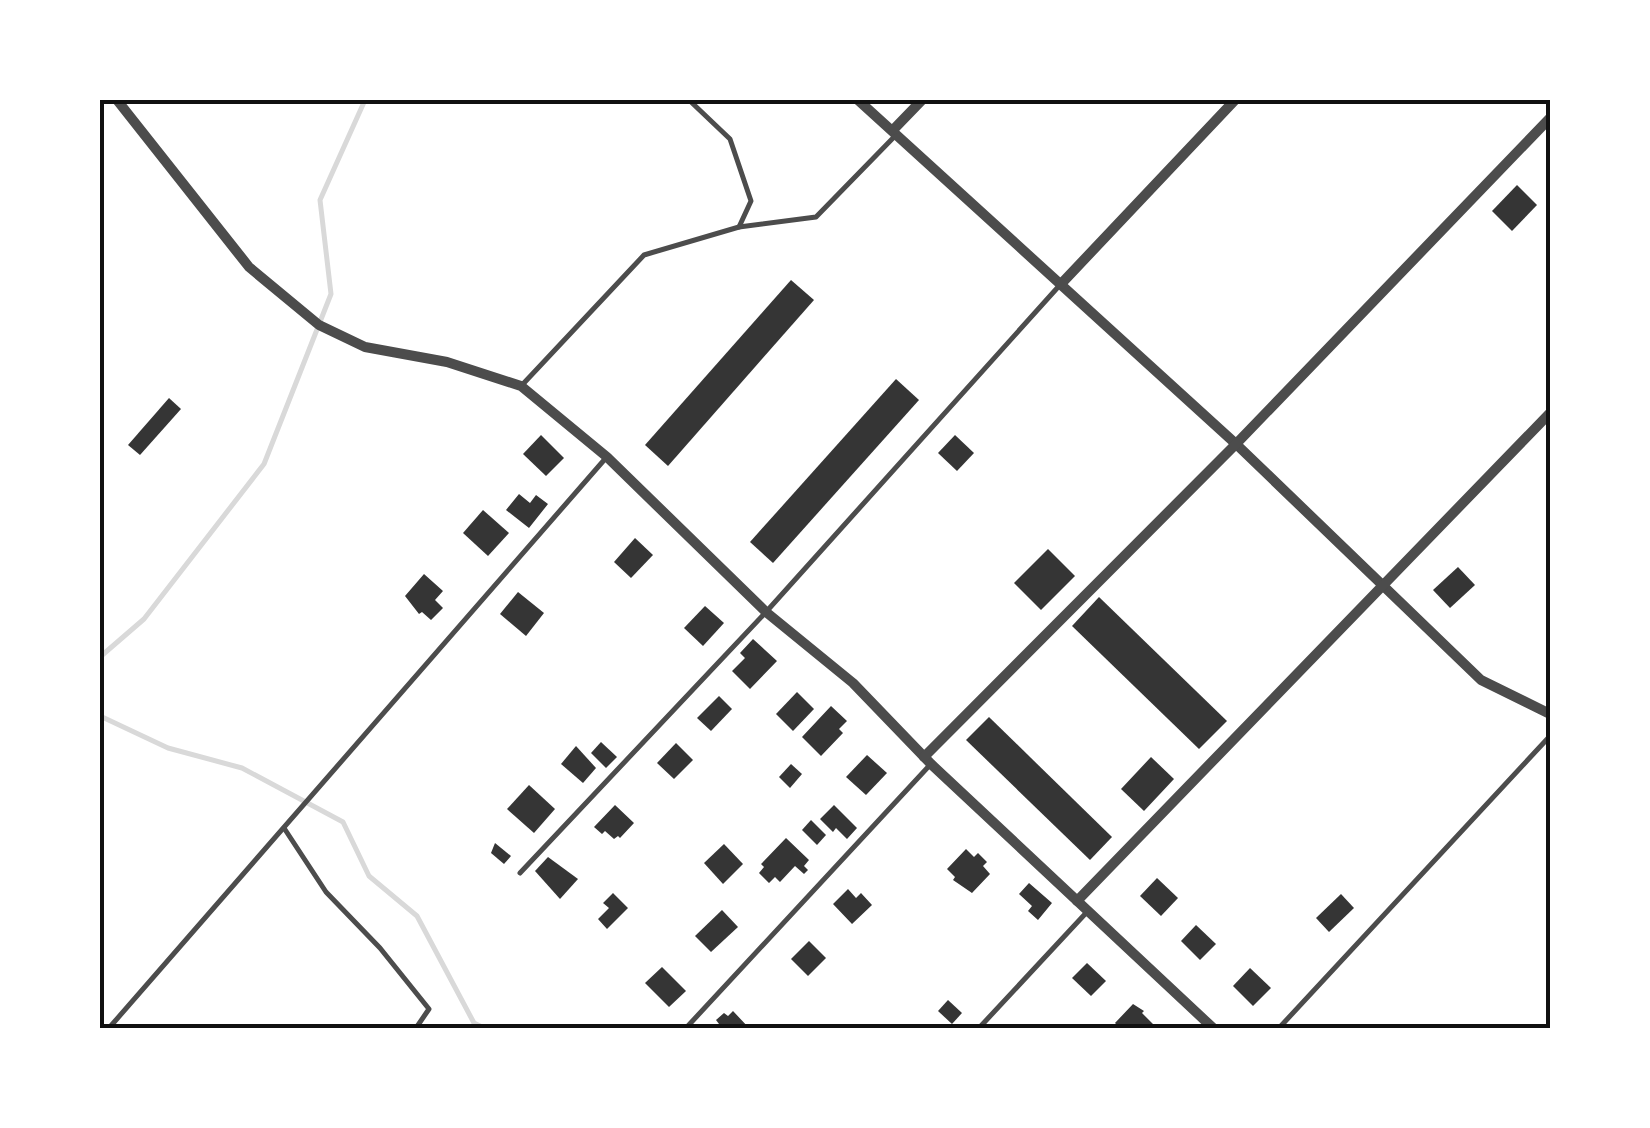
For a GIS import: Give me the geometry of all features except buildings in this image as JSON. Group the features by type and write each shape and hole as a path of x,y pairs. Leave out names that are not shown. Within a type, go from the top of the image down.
{"street":[{"path":"117,100 248,267 320,324 365,347 447,362 522,386 607,457 766,612 852,683 928,761 1214,1028"},
{"path":"858,100 1236,444 1482,680 1550,714"},
{"path":"894,134 922,100"},
{"path":"1061,284 1235,100"},
{"path":"928,761 1550,118"},
{"path":"1078,901 1550,414"}],"lane":[{"path":"690,100 730,139 752,201 740,227"},
{"path":"522,386 644,255 740,227 816,218 894,134"},
{"path":"520,874 766,612 1061,284"},
{"path":"109,1028 607,457"},
{"path":"1279,1028 1550,736"},
{"path":"686,1028 928,761"},
{"path":"284,828 326,892 380,948 428,1009 416,1028"},
{"path":"979,1028 1088,911"}],"waterway":[{"path":"100,657 144,619 264,464 331,294 320,200 365,100"},
{"path":"100,716 168,748 242,768 343,822 369,876 417,916 474,1023 484,1028"}]}
